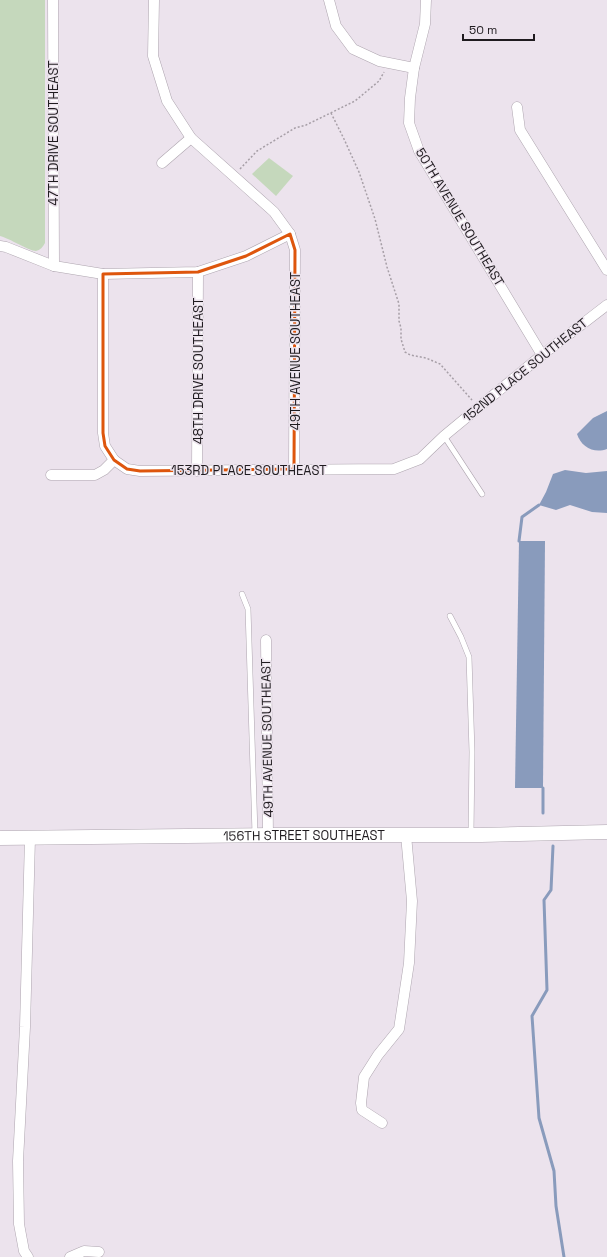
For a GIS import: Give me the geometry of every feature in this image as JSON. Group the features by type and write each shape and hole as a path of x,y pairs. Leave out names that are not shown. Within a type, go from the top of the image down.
{"street":[{"name":"47TH DRIVE SOUTHEAST","path":"53,0 54,266"},
{"path":"0,246 54,266 103,274 198,272 246,256 290,234 274,212 191,138 167,101 153,56 154,0"},
{"path":"329,0 336,26 353,48 379,61 414,68"},
{"name":"50TH AVENUE SOUTHEAST","path":"426,0 425,24 414,68 410,98 410,123 418,151 542,355"},
{"path":"517,107 520,130 607,270"},
{"path":"162,163 191,138"},
{"name":"49TH AVENUE SOUTHEAST","path":"290,234 295,250 294,470"},
{"name":"48TH DRIVE SOUTHEAST","path":"197,471 198,272"},
{"path":"52,476 96,475 104,470 114,460 105,446 103,433 103,274"},
{"name":"152ND PLACE SOUTHEAST","path":"444,436 542,355 607,305"},
{"name":"153RD PLACE SOUTHEAST","path":"114,460 127,469 140,471 394,468 420,458 444,436"},
{"name":"49TH AVENUE SOUTHEAST","path":"261,835 266,640"},
{"name":"156TH STREET SOUTHEAST","path":"0,838 261,835 471,836 607,832"},
{"path":"382,1123 362,1110 361,1103 364,1077 378,1055 399,1029 409,963 412,901 406,835"},
{"path":"28,1257 24,1251 19,1224 18,1161 25,1027 30,838"},
{"path":"70,1257 84,1251 99,1252"}],"lane":[{"path":"444,436 482,494"},
{"path":"242,594 248,609 261,835"},
{"path":"450,616 469,657 472,752 471,836"}],"path":[{"path":"234,176 257,151 295,128 306,125 355,101 379,80 385,71 387,63"},
{"path":"331,113 344,139 368,196 387,267 399,304 401,339 405,352 410,355 426,358 440,364 478,408"}],"highlighted area":[{"path":"290,234 295,250 294,469 140,471 127,469 114,460 105,446 103,433 103,274 198,272 246,256"}],"green space":[{"path":"0,0 45,0 45,243 39,250 36,251 0,236"},
{"path":"269,158 293,176 276,196 252,174"}],"water":[{"path":"607,411 607,449 597,451 593,450 582,443 577,434 593,418"},
{"path":"565,470 586,473 607,471 607,513 592,512 570,505 556,510 539,505 553,474"},
{"path":"519,541 545,541 543,788 515,788"}],"waterway":[{"path":"519,541 522,517 539,505"},
{"path":"543,788 543,813"},
{"path":"553,846 551,890 544,900 547,990 532,1016 539,1118 554,1171 556,1206 564,1257"}]}
